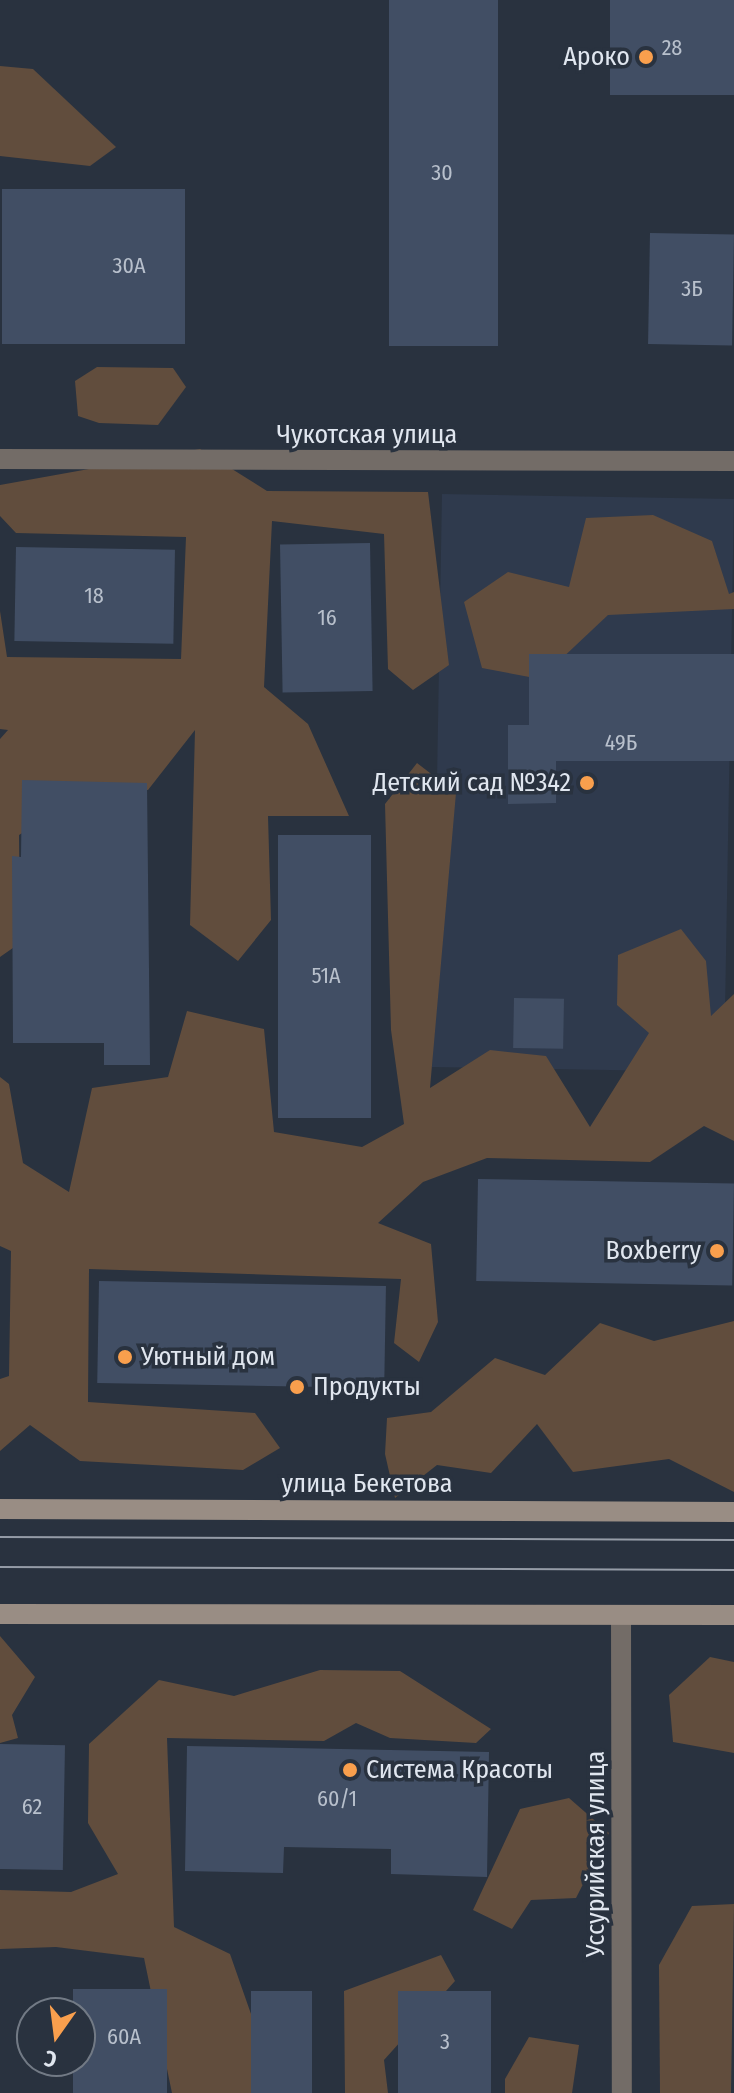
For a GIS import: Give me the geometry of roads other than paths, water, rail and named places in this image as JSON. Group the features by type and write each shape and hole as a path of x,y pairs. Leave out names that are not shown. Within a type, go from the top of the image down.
{"main road":[{"name":"улица Бекетова","path":"0,1509 734,1512"},
{"path":"0,1614 734,1615"}],"street":[{"name":"Чукотская улица","path":"0,459 734,461"},
{"name":"Уссурийская улица","path":"621,1615 622,2093"}],"tram line":[{"path":"0,1537 734,1540"},
{"path":"0,1567 734,1570"}],"place":[{"name":"Ароко","path":"646,57"},
{"name":"Детский сад №342","path":"587,783"},
{"name":"Boxberry","path":"717,1251"},
{"name":"Уютный дом","path":"125,1357"},
{"name":"Продукты","path":"297,1387"},
{"name":"Система Красоты","path":"350,1770"}]}
